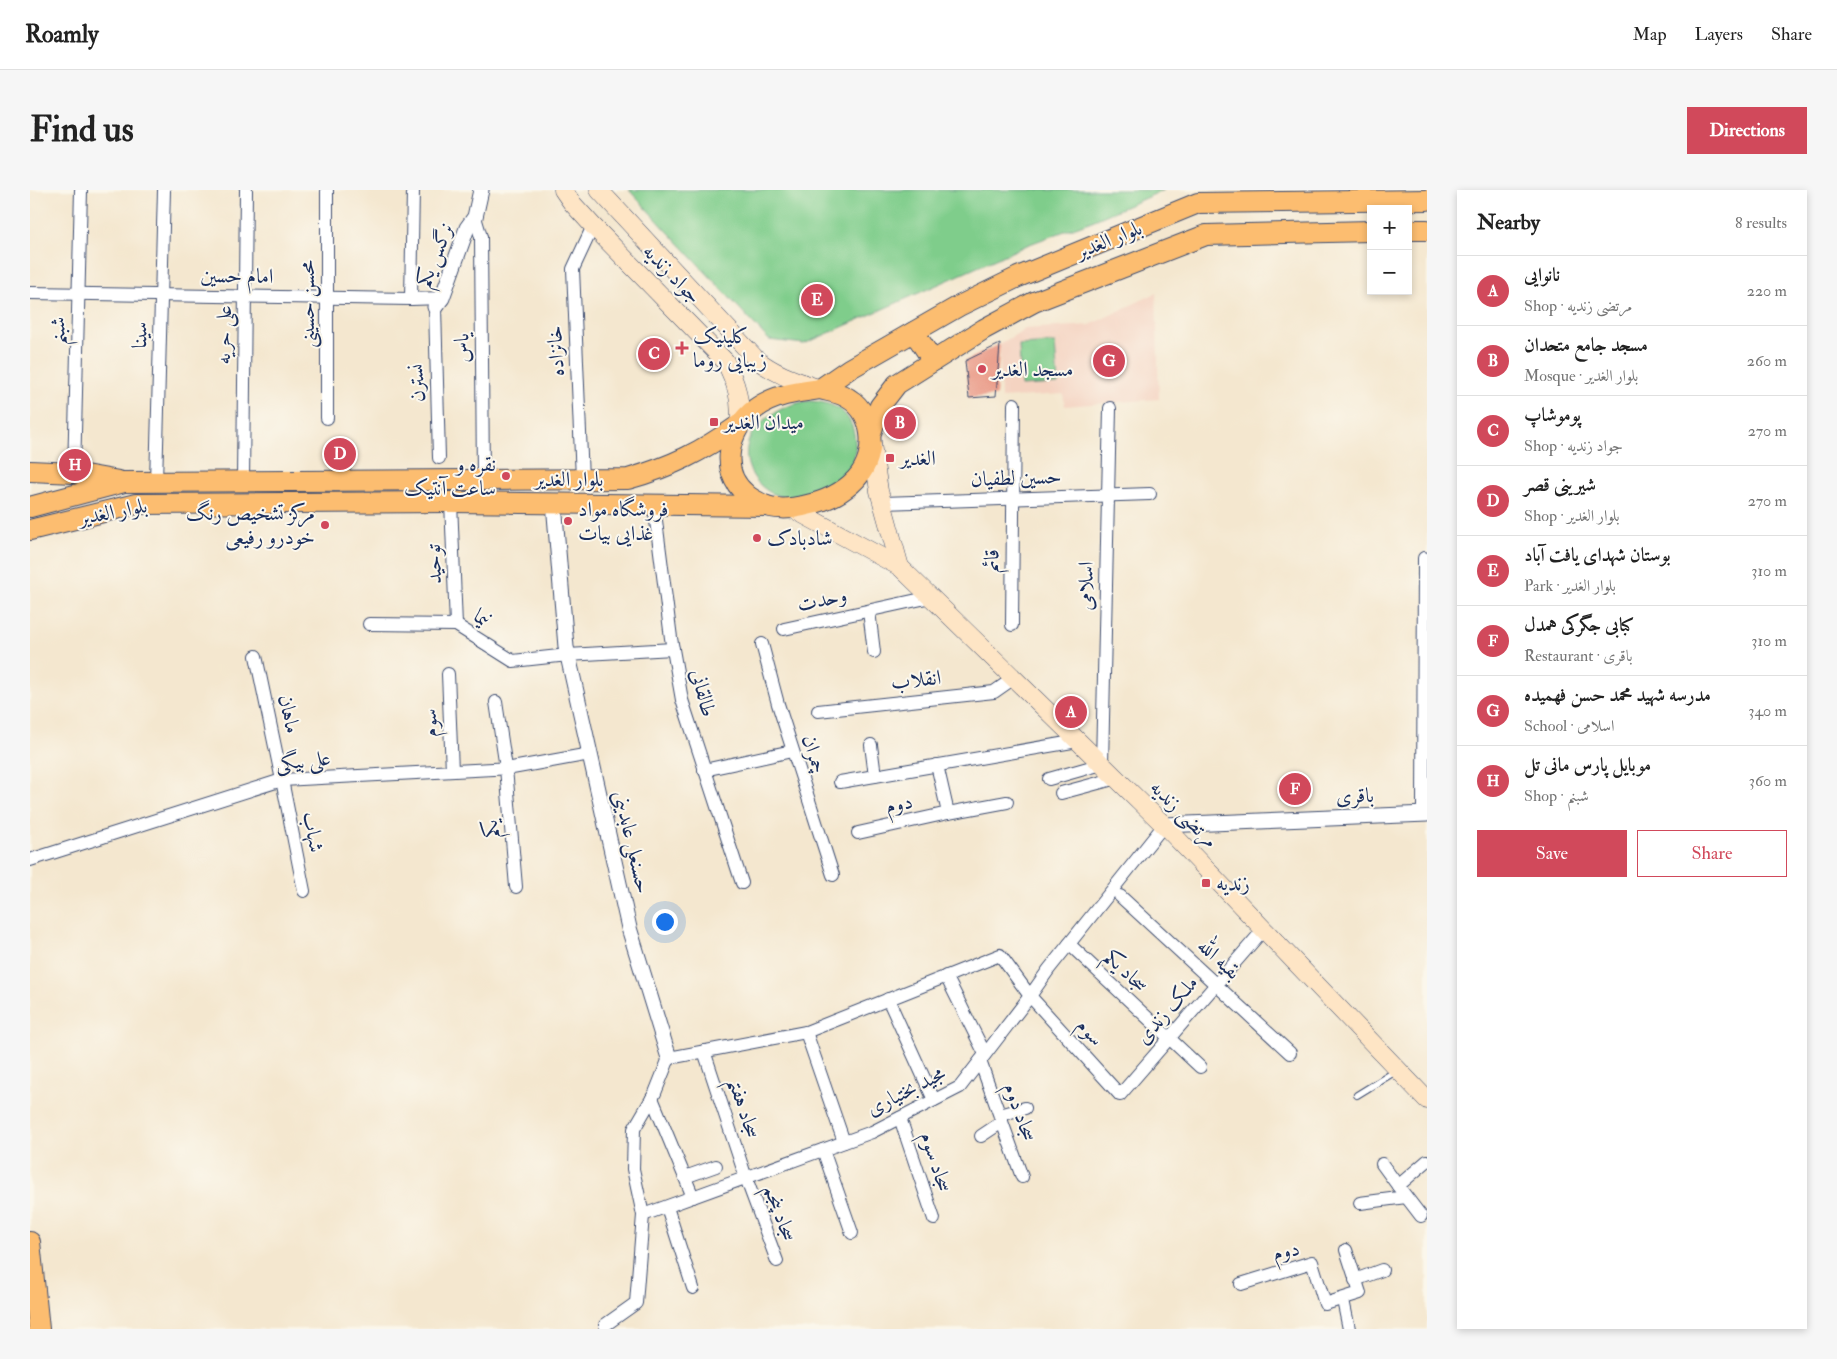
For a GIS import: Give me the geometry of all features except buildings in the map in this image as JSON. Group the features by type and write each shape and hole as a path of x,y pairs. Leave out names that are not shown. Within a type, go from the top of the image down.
{"main road":[{"name":"جواد زندیه","path":"564,190 572,203 593,226 725,361 734,377 739,393 741,410 739,426"},
{"name":"جواد زندیه","path":"599,190 756,359 768,369 784,377 820,389"},
{"name":"بلوار الغدیر","path":"820,389 959,306 1018,277 1204,196 1306,196 1427,200"},
{"path":"1412,230 1427,230"},
{"name":"بلوار الغدیر","path":"871,433 880,406 897,384 984,329 1034,302 1206,235 1367,231"},
{"path":"914,332 932,361"},
{"path":"871,433 870,451 864,469 855,480 832,497 813,504 793,508 766,506 745,494 732,473 729,455 732,442 739,426 755,409 773,399 796,392 820,389 842,395 853,401 864,415 871,433 883,504 900,567"},
{"name":"بلوار الغدیر","path":"30,507 124,482 628,479 661,469 690,457 739,426"},
{"path":"30,471 74,473 124,482"},
{"name":"بلوار الغدیر","path":"30,530 136,504 451,502 766,506"},
{"path":"793,508 900,567"},
{"name":"مرتضی زندیه","path":"900,567 1164,825 1427,1100"},
{"path":"30,1242 39,1329"}],"street":[{"name":"شبنم","path":"74,473 82,190"},
{"name":"سینا","path":"156,482 164,190"},
{"name":"علی حریه","path":"243,481 246,190"},
{"name":"محسن حسینی","path":"327,418 328,190"},
{"path":"411,299 413,190"},
{"name":"نرگس یکم","path":"439,303 467,228 475,217 481,190"},
{"name":"یاس","path":"475,217 481,237 483,480"},
{"name":"خانزاده","path":"582,479 572,269 593,226"},
{"name":"امام حسین","path":"30,293 411,299 439,303"},
{"name":"نسترن","path":"439,303 440,458"},
{"name":"قائم","path":"1012,625 1014,404"},
{"name":"اسلامی","path":"1102,764 1110,408"},
{"name":"حسین لطفیان","path":"883,504 1150,494"},
{"name":"توحید","path":"451,502 456,625"},
{"name":"حسنعلی عابدینی","path":"554,503 568,655 629,928 669,1058"},
{"name":"طالقانی","path":"654,504 673,650 682,700 742,883"},
{"path":"1424,558 1425,814"},
{"name":"وحدت","path":"784,629 930,597"},
{"name":"وحدت","path":"869,611 874,652"},
{"name":"نیما","path":"369,624 456,625 513,662 568,655 673,650"},
{"name":"چمران","path":"762,644 792,751 833,875"},
{"name":"ماهان","path":"256,656 282,780"},
{"name":"سوم","path":"448,674 452,771"},
{"name":"انقلاب","path":"818,711 994,692 1014,678"},
{"path":"496,702 506,768"},
{"path":"840,782 1078,741"},
{"path":"871,745 875,776"},
{"path":"704,770 792,751"},
{"name":"علی بیگی","path":"30,860 282,780 506,768 590,754"},
{"path":"1049,779 1102,764"},
{"name":"دوم","path":"937,765 948,813"},
{"name":"یکم","path":"506,768 516,887"},
{"path":"1061,793 1117,778"},
{"name":"شهاب","path":"282,780 304,891"},
{"name":"دوم","path":"858,833 1007,802"},
{"name":"باقری","path":"1164,825 1425,814"},
{"name":"مجید بختیاری","path":"643,1216 872,1132 960,1087 1030,996 1049,968 1164,825"},
{"name":"بقیه الله","path":"1120,896 1290,1053"},
{"name":"ملک زندی","path":"1120,1095 1264,929"},
{"name":"سجاد یکم","path":"1069,944 1200,1068"},
{"path":"604,1325 636,1303 643,1216 633,1169 634,1129 652,1098 669,1058 806,1032 1000,955 1030,996"},
{"name":"سجاد دوم","path":"946,976 982,1057 1001,1119 1022,1177"},
{"name":"سوم","path":"1030,996 1120,1095"},
{"path":"888,1000 934,1100"},
{"path":"806,1032 844,1142"},
{"name":"سجاد هفتم","path":"704,1051 746,1178"},
{"path":"652,1098 693,1197"},
{"path":"981,1136 1001,1119 1025,1108"},
{"name":"سجاد سوم","path":"900,1118 934,1219"},
{"path":"823,1150 852,1233"},
{"path":"1398,1186 1427,1161"},
{"path":"1382,1164 1421,1216"},
{"path":"685,1177 716,1166"},
{"name":"سجاد پنجم","path":"746,1178 776,1261"},
{"path":"1360,1203 1406,1197"},
{"path":"667,1207 693,1288"},
{"path":"1346,1250 1360,1294 1343,1300 1349,1329"},
{"name":"دوم","path":"1241,1284 1312,1262 1325,1304 1343,1300"},
{"path":"1355,1280 1382,1270"}],"lane":[{"path":"1357,1095 1398,1070"}],"shaded area":[{"path":"1156,293 1159,399 1065,406 1063,394 1001,398 1000,344 1025,329 1090,325"}],"green space":[{"path":"629,190 1164,190 1092,221 1027,245 804,344 769,340"},
{"path":"1055,343 1058,384 1021,386 1019,345"},
{"path":"809,401 835,407 847,416 854,431 855,454 853,462 846,473 840,478 828,487 812,494 794,498 773,494 763,488 750,470 747,460 747,449 750,438 756,428 773,413 787,406"}],"place":[{"name":"بوستان شهدای یافت آباد","path":"817,300"},
{"name":"کلینیک زیبایی روما","path":"682,348"},
{"name":"پوموشاپ","path":"654,354"},
{"name":"مدرسه شهید محمد حسن فهمیده","path":"1109,361"},
{"name":"مسجد الغدیر","path":"982,369"},
{"name":"میدان الغدیر","path":"714,422"},
{"name":"مسجد جامع متحدان","path":"900,423"},
{"name":"شیرینی قصر","path":"340,454"},
{"name":"الغدیر","path":"890,458"},
{"name":"موبایل پارس مانی تل","path":"75,465"},
{"name":"نقره و ساعت آنتیک","path":"506,476"},
{"name":"فروشگاه مواد غذایی بیات","path":"568,521"},
{"name":"مرکز تشخیص رنگ خودرو رفیعی","path":"325,525"},
{"name":"شادبادک","path":"757,538"},
{"name":"نانوایی","path":"1071,712"},
{"name":"کبابی جگرکی همدل","path":"1295,789"},
{"name":"زندیه","path":"1206,883"}]}
